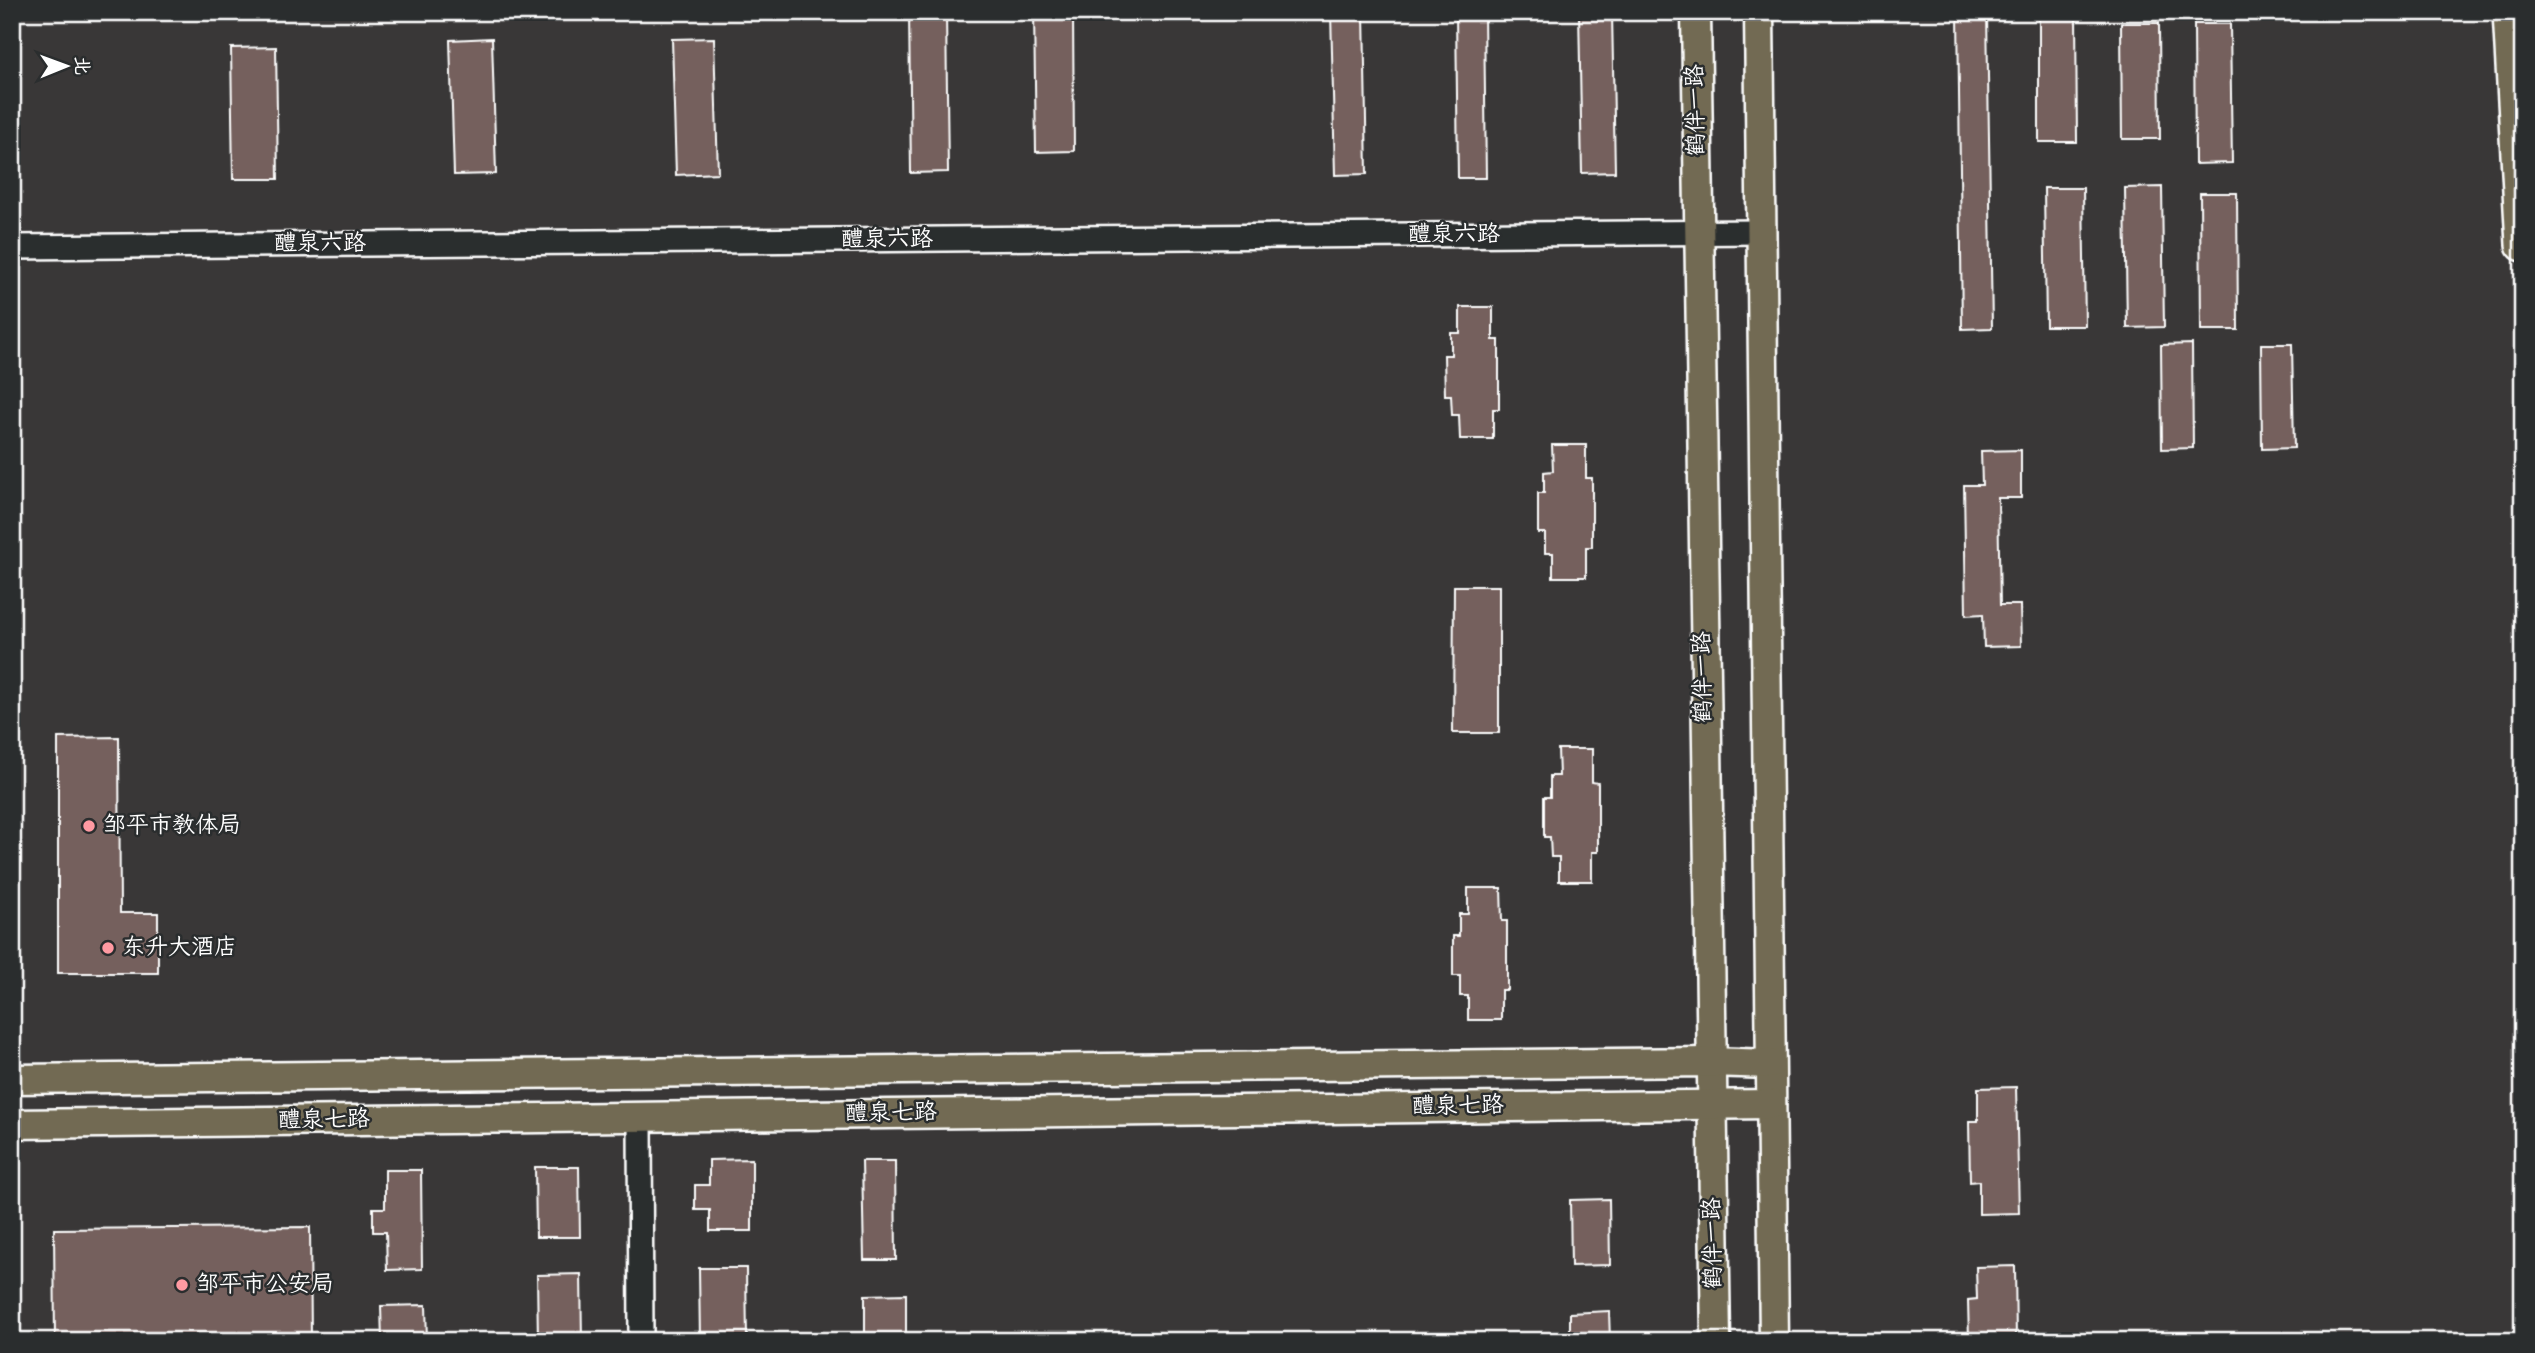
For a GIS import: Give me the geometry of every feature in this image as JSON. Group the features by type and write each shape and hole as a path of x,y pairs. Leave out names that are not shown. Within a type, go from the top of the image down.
{"highway":[{"path":"2510,12 2523,244"}],"main road":[{"name":"鹤伴一路","path":"1696,12 1716,1341"},
{"path":"1759,12 1774,1341"},
{"path":"12,1079 1710,1062 1770,1064"},
{"name":"醴泉七路","path":"12,1124 1771,1104"}],"street":[{"name":"醴泉六路","path":"12,247 1763,232"},
{"path":"640,1117 641,1341"}],"building":[{"path":"909,12 946,12 948,172 911,173"},
{"path":"1034,12 1073,12 1074,151 1036,152"},
{"path":"1331,12 1364,12 1367,174 1335,175"},
{"path":"1456,12 1484,12 1486,178 1458,178"},
{"path":"1579,12 1612,12 1615,172 1582,173"},
{"path":"1958,12 1987,12 1992,328 1962,329"},
{"path":"2039,12 2076,12 2077,142 2039,142"},
{"path":"2121,23 2159,23 2160,139 2122,139"},
{"path":"2194,24 2230,24 2232,163 2195,164"},
{"path":"492,38 496,174 454,175 450,40"},
{"path":"714,38 718,173 676,175 672,39"},
{"path":"276,47 278,179 233,179 231,48"},
{"path":"2162,187 2164,327 2127,328 2125,188"},
{"path":"2044,188 2083,188 2085,326 2046,326"},
{"path":"2200,193 2237,193 2238,330 2201,330"},
{"path":"1460,307 1493,307 1493,340 1499,340 1499,409 1493,409 1493,439 1460,439 1459,415 1452,415 1451,395 1445,395 1444,355 1451,355 1451,333 1460,333"},
{"path":"2192,344 2193,448 2162,449 2161,345"},
{"path":"2261,344 2292,344 2294,448 2262,449"},
{"path":"1552,445 1586,445 1586,478 1592,478 1592,547 1586,547 1586,577 1553,577 1553,553 1545,553 1545,533 1538,533 1538,493 1544,493 1544,472 1553,471"},
{"path":"2021,450 2021,498 1998,498 2000,605 2020,605 2021,646 1984,647 1983,614 1966,615 1964,485 1982,485 1981,451"},
{"path":"1454,586 1499,586 1499,733 1453,733"},
{"name":"邹平市教体局","path":"119,737 120,913 158,913 158,973 58,973 58,738"},
{"path":"1558,749 1592,749 1592,782 1598,783 1598,852 1592,852 1592,881 1559,881 1559,857 1551,857 1550,837 1544,837 1544,797 1550,797 1550,776 1559,776"},
{"path":"1468,888 1501,888 1502,921 1507,921 1507,990 1501,990 1501,1020 1468,1020 1468,996 1460,996 1460,976 1453,976 1453,936 1459,936 1459,914 1468,914"},
{"path":"2016,1087 2019,1213 1979,1214 1979,1181 1970,1182 1969,1121 1978,1121 1978,1088"},
{"path":"752,1159 752,1231 710,1231 710,1210 695,1210 695,1185 709,1185 709,1160"},
{"path":"862,1161 895,1161 896,1260 864,1260"},
{"path":"535,1167 579,1167 580,1237 536,1237"},
{"path":"385,1170 421,1170 422,1269 387,1270 386,1232 373,1232 373,1208 385,1208"},
{"path":"1609,1199 1610,1265 1571,1266 1570,1200"},
{"name":"邹平市公安局","path":"310,1227 311,1341 55,1341 54,1229"},
{"path":"2015,1266 2016,1341 1969,1341 1968,1300 1977,1299 1976,1267"},
{"path":"699,1268 746,1268 747,1341 700,1341"},
{"path":"581,1274 582,1341 538,1341 537,1275"},
{"path":"906,1294 906,1341 865,1341 865,1295"},
{"path":"426,1305 427,1341 382,1341 381,1306"},
{"path":"1609,1311 1610,1341 1570,1341 1570,1313"}],"place":[{"name":"邹平市教体局","path":"89,826"},
{"name":"东升大酒店","path":"108,948"},
{"name":"邹平市公安局","path":"182,1285"}]}
